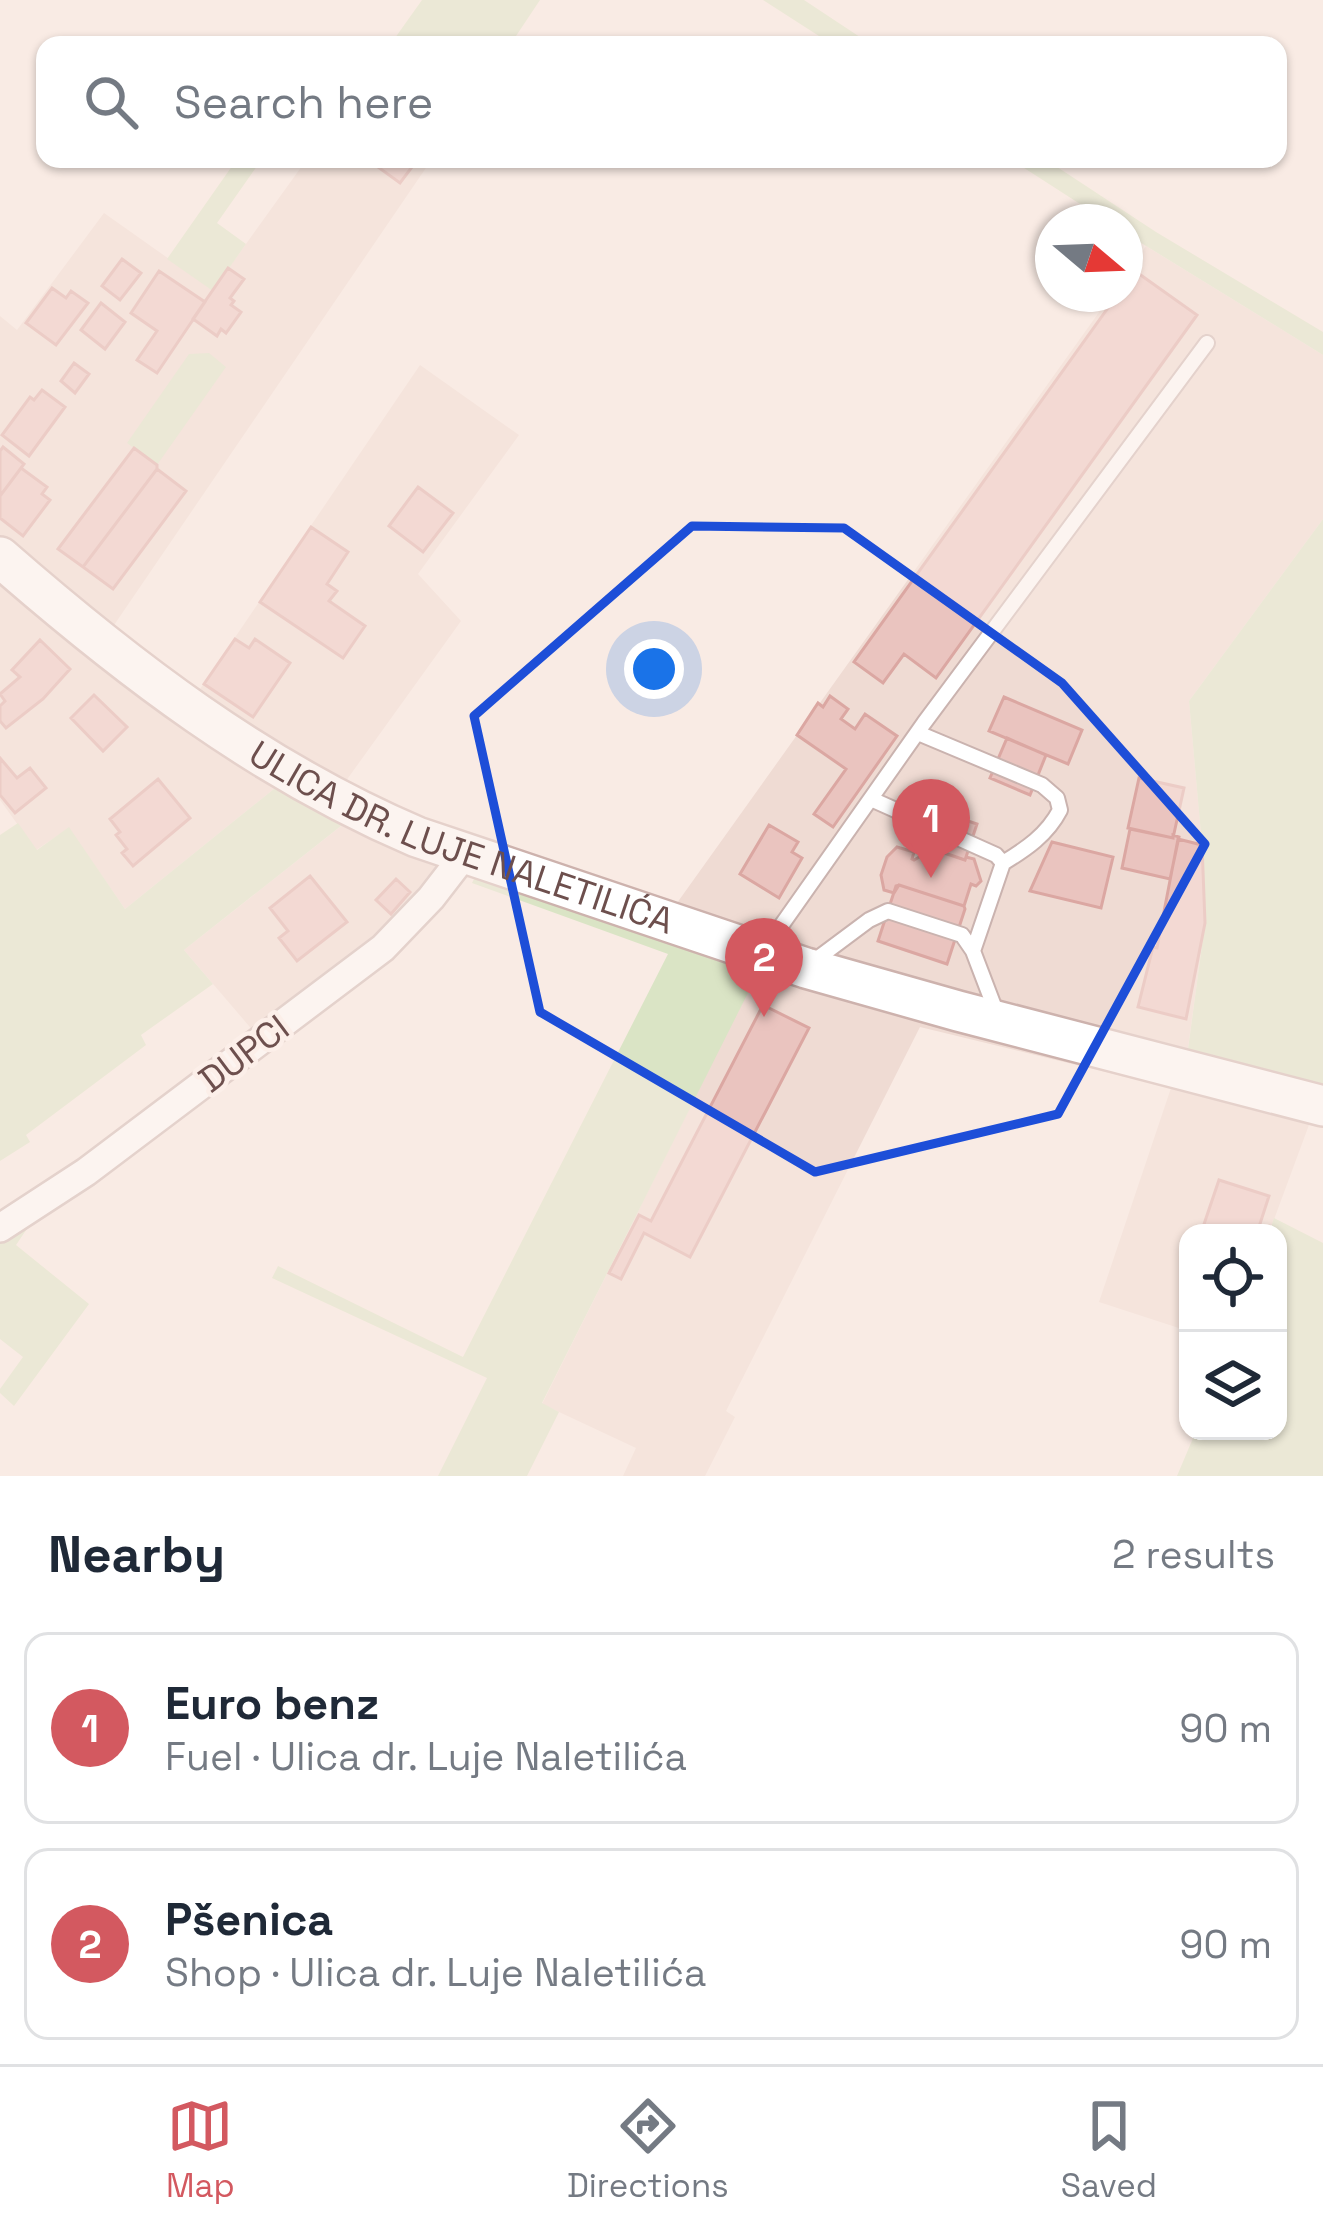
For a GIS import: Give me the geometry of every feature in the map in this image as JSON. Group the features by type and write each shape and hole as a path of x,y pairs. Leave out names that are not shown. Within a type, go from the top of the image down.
{"street":[{"name":"ULICA DR. LUJE NALETILIĆA","path":"0,557 104,646 243,746 370,817 465,854 806,968 1323,1106"},
{"name":"DUPCI","path":"0,1228 86,1172 383,948 465,854"}],"lane":[{"path":"761,953 1207,344"},
{"path":"918,733 1042,785 1057,798 1060,810 1051,827 1003,863 973,951"},
{"path":"871,799 971,842 1003,863"},
{"path":"806,968 888,911 958,933 973,951 1000,1021"}],"highlighted area":[{"path":"692,526 844,528 1062,683 1205,844 1058,1114 815,1172 540,1012 474,716"}],"shaded area":[{"path":"301,168 426,168 110,631 200,689 420,365 519,435 418,574 461,621 343,785 480,844 672,910 1099,312 1143,312 1146,246 1323,355 1323,519 1189,701 1205,923 1188,1048 1323,1087 1272,1224 1179,1224 1179,1328 1099,1302 1171,1088 920,1027 726,1411 735,1417 705,1476 623,1476 636,1448 542,1404 758,971 476,875 454,882 267,1047 184,950 345,823 280,784 125,909 69,828 36,850 0,800 0,316 17,330 104,213 213,290"}],"green space":[{"path":"422,0 540,0 516,36 396,36"},
{"path":"763,0 804,0 858,36 819,36"},
{"path":"231,168 256,168 217,223 246,244 213,291 167,259"},
{"path":"1024,168 1059,168 1113,204 1080,204"},
{"path":"1143,223 1323,332 1323,355 1143,244"},
{"path":"209,353 226,367 157,465 127,443 189,354"},
{"path":"1323,519 1323,1087 1188,1049 1205,923 1189,701"},
{"path":"280,784 346,822 184,950 213,984 141,1035 146,1045 26,1135 30,1142 0,1161 0,835 18,823 37,850 69,827 125,909"},
{"path":"476,875 759,971 542,1403 559,1412 527,1476 438,1476 487,1378 272,1278 278,1266 463,1357 668,954 472,883"},
{"path":"35,1217 16,1245 89,1304 14,1406 0,1389 23,1357 0,1339 0,1238"},
{"path":"1287,1225 1323,1243 1323,1476 1177,1476 1192,1440 1287,1440"}],"building":[{"path":"379,168 411,168 400,183"},
{"path":"122,259 141,273 120,300 102,286"},
{"path":"228,268 244,279 230,298 241,312 226,333 221,329 217,336 193,319"},
{"path":"159,271 205,302 157,373 137,360 157,331 131,313"},
{"path":"1143,277 1197,315 936,678 904,654 883,683 854,662 1105,312 1143,312"},
{"path":"52,288 66,298 71,291 88,303 56,345 26,323"},
{"path":"101,303 125,322 105,349 81,330"},
{"path":"74,363 89,374 75,393 61,381"},
{"path":"42,390 65,407 29,456 2,435 30,397 34,400"},
{"path":"3,447 24,464 0,496 0,451"},
{"path":"134,448 157,469 83,567 58,549"},
{"path":"21,468 47,487 42,494 50,500 23,536 0,518 0,496"},
{"path":"157,469 186,491 113,589 83,567"},
{"path":"418,487 453,513 423,552 389,526"},
{"path":"311,527 348,552 327,584 337,591 329,601 365,626 343,658 260,602"},
{"path":"235,639 249,648 255,639 290,663 253,717 204,684"},
{"path":"40,640 70,669 43,699 6,728 0,721 0,706 5,701 0,694 20,677 12,670"},
{"path":"94,695 127,727 103,751 71,718"},
{"path":"830,696 848,709 841,719 855,729 865,714 897,736 833,827 814,814 846,769 797,735 818,703 823,707"},
{"path":"1004,697 1082,730 1068,764 989,731"},
{"path":"1007,738 1046,755 1030,795 990,778"},
{"path":"0,758 17,778 30,768 46,788 15,813 0,795"},
{"path":"1139,778 1184,788 1173,838 1128,828"},
{"path":"158,779 190,818 133,866 122,853 127,849 110,819"},
{"path":"953,816 977,824 965,860 941,852"},
{"path":"769,825 798,842 792,852 802,858 779,898 740,874"},
{"path":"1130,829 1179,837 1170,879 1122,868"},
{"path":"1178,839 1202,845 1205,923 1186,1019 1138,1007 1153,947 1157,948"},
{"path":"1052,842 1113,857 1101,908 1030,891"},
{"path":"924,846 974,859 981,881 971,884 964,906 899,885 894,893 884,890 881,875 887,857 897,847 914,852 914,860"},
{"path":"310,876 347,922 297,961 279,938 288,931 270,908"},
{"path":"396,879 410,892 391,914 376,900"},
{"path":"899,885 964,906 947,964 878,941"},
{"path":"763,1005 809,1028 690,1257 644,1233 621,1279 609,1273 639,1215 651,1221"},
{"path":"1219,1180 1269,1196 1260,1224 1204,1224"}],"place":[{"name":"Euro benz","path":"931,878"},
{"name":"Pšenica","path":"764,1017"}]}
